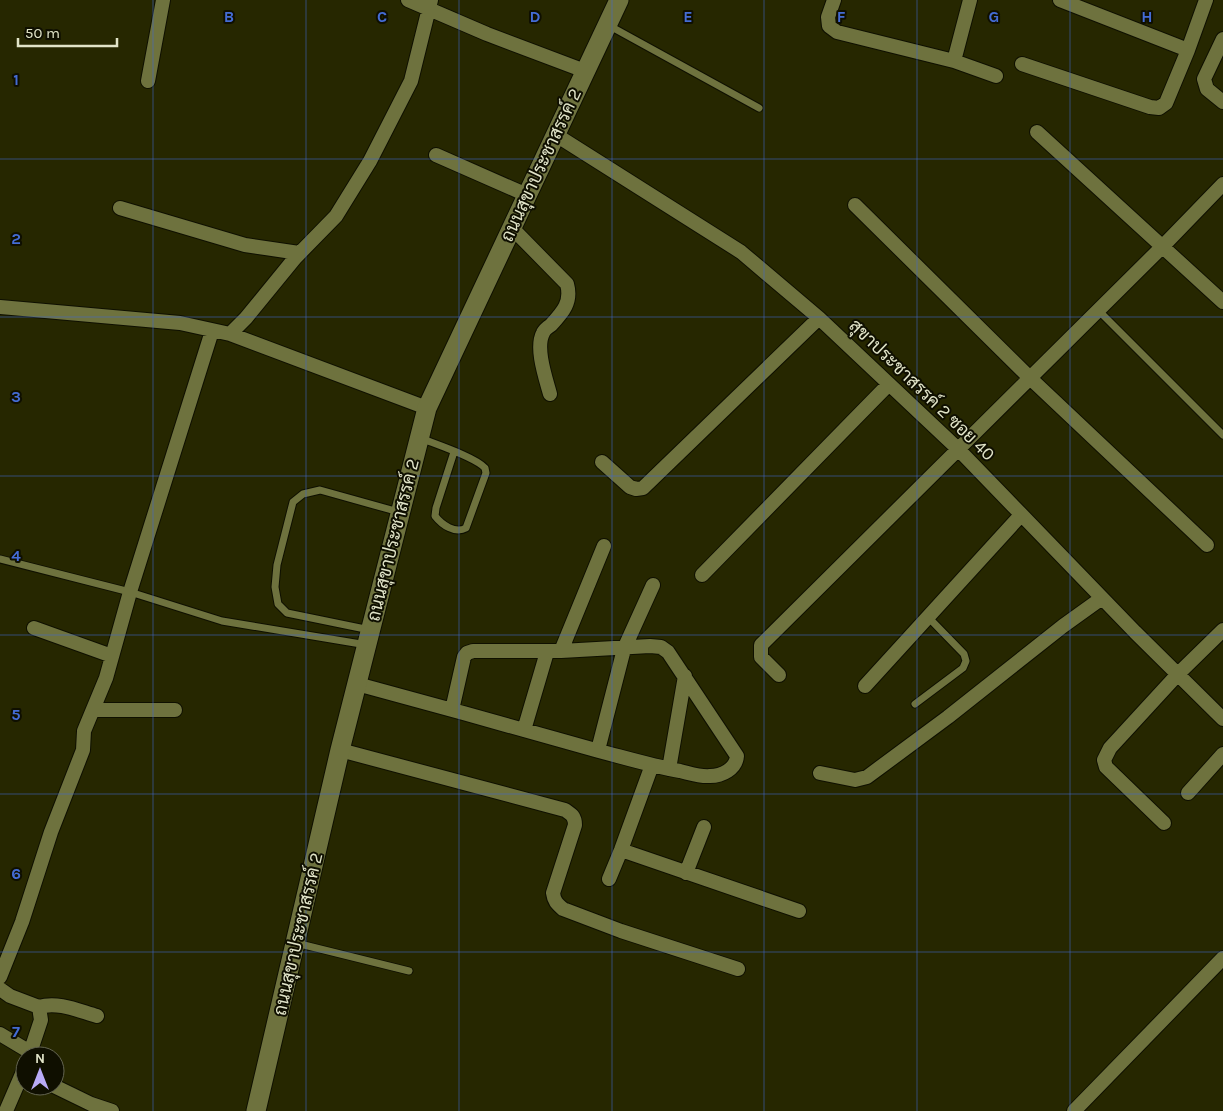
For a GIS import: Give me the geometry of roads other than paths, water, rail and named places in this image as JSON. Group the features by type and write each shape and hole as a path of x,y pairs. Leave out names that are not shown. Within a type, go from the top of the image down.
{"street":[{"path":"148,81 162,0"},
{"path":"408,0 430,4 487,34 585,71"},
{"name":"ถนนสุขาประชาสรรค์ 2","path":"256,1111 340,750 427,408 619,0"},
{"path":"834,0 828,18 829,26 837,32 954,61 996,76"},
{"path":"954,61 970,0"},
{"path":"1060,0 1188,50"},
{"path":"1022,64 1150,107 1159,108 1166,103 1206,0"},
{"path":"230,334 246,318 299,253 336,216 370,161 411,81 430,4"},
{"path":"1223,39 1204,79 1207,89 1223,102"},
{"path":"1037,132 1223,302"},
{"name":"สุขาประชาสรรค์ 2 ซอย 40","path":"556,135 741,252 819,318 958,449 1102,598 1223,719"},
{"path":"436,155 527,195"},
{"path":"779,675 761,657 761,645 1163,246 1223,184"},
{"path":"855,205 1030,378 1207,546"},
{"path":"120,208 245,244 299,253"},
{"path":"512,228 567,284 570,294 567,303 557,318 542,334 542,366 550,394"},
{"path":"0,307 180,323 230,334 427,408"},
{"path":"602,462 630,487 636,489 644,488 819,318"},
{"path":"0,977 22,922 51,832 83,750 84,731 106,678 130,592 212,331"},
{"path":"702,575 889,384"},
{"path":"865,686 1021,515"},
{"path":"524,730 554,652 604,546"},
{"path":"598,750 624,649 653,585"},
{"path":"820,773 855,780 867,777 1102,598"},
{"path":"34,628 112,656"},
{"path":"1164,823 1106,768 1104,760 1110,748 1178,674 1223,630"},
{"path":"357,684 652,765 669,769 711,776 731,769 736,763 737,756 685,676 668,652 661,647 650,646 554,652 467,653 464,657 452,710"},
{"path":"669,769 685,676"},
{"path":"93,710 175,710"},
{"path":"340,750 565,810 572,815 575,824 553,893 557,905 621,931 738,969"},
{"path":"1188,793 1223,754"},
{"path":"609,879 652,765"},
{"path":"686,873 704,826"},
{"path":"621,850 799,910"},
{"path":"1074,1111 1223,958"},
{"path":"0,989 10,996 40,1007 58,1005 97,1016"},
{"path":"33,1046 41,1020 40,1007"},
{"path":"0,1034 18,1046"},
{"path":"65,1091 91,1104 112,1111"},
{"path":"6,1111 15,1092"}],"lane":[{"path":"607,24 759,108"},
{"path":"1098,310 1223,435"},
{"path":"419,438 477,461 485,468 486,473 466,528 461,531 456,531 440,522 435,516 454,452"},
{"path":"369,637 287,613 278,604 275,587 277,566 293,502 303,494 320,490 400,513"},
{"path":"0,559 130,592 222,621 369,637"},
{"path":"915,704 963,668 966,661 964,654 928,618"},
{"path":"296,942 409,971"}]}
